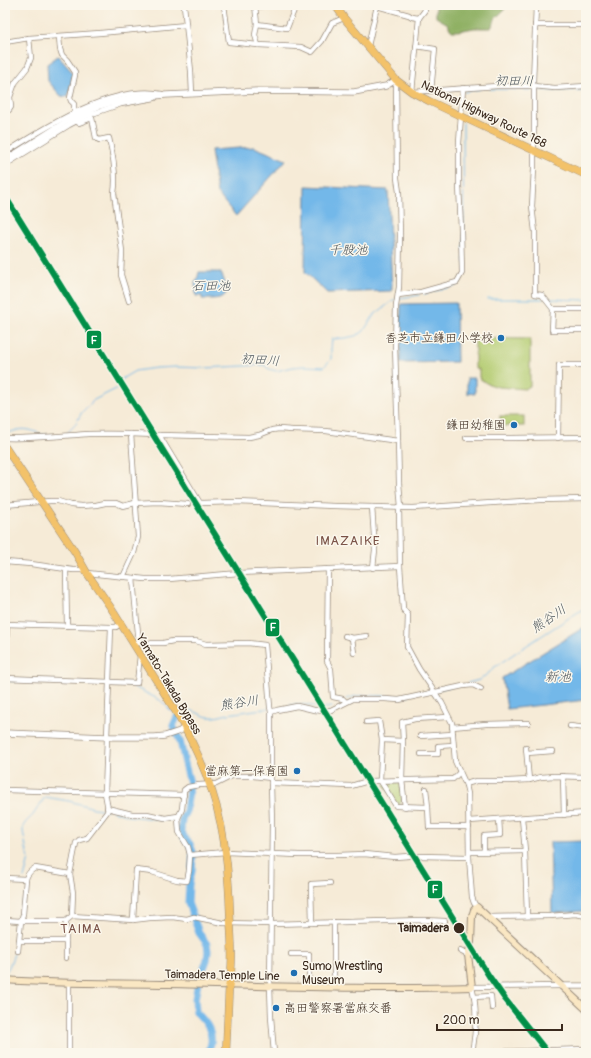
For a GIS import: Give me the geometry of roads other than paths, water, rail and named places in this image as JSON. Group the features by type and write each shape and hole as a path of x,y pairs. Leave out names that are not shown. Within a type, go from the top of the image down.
{"main road":[{"name":"National Highway Route 168","path":"335,5 344,18 396,80 412,92 586,175"},
{"name":"Yamato-Takada Bypass","path":"5,447 75,552 86,572 111,608 120,624 136,643 140,655 176,712 199,757 209,784 221,824 226,852 229,885 232,971 229,986 226,1053"},
{"path":"472,987 468,955 471,943 472,916 477,907 586,1009"},
{"name":"Taimadera Temple Line","path":"5,980 37,982 334,988 472,987"}],"street":[{"path":"184,5 192,94"},
{"path":"224,5 229,42 301,47 312,52 322,41 332,23 344,18"},
{"path":"258,45 255,35 257,24 255,6 270,5"},
{"path":"257,24 287,28 296,5"},
{"path":"425,5 425,10 419,18 412,92 497,86 534,89 586,86"},
{"path":"536,5 534,169 532,206 535,232 535,294 542,295 553,309 552,330 586,330"},
{"path":"368,46 377,6 419,18"},
{"path":"5,42 29,38 100,34 186,25"},
{"path":"536,25 586,25"},
{"path":"59,36 62,55 75,72 70,98 74,104 74,113"},
{"path":"5,110 9,110 11,107 10,97 15,83 27,68 31,58 29,38"},
{"path":"416,46 435,49 431,91"},
{"path":"5,160 67,121 99,106 113,102 139,97 258,91 354,92 386,86 396,80"},
{"path":"396,80 397,178 399,192 400,236 399,287 397,297 395,346 400,507 400,566 403,609 408,615 407,647 452,723 455,761 466,785 468,794 469,854 472,897 477,907"},
{"path":"397,297 457,282 462,273 462,230 458,185 462,88"},
{"path":"5,153 45,128 98,103 141,92 154,92 166,95"},
{"path":"5,165 75,121 99,111 122,104 166,95"},
{"path":"75,121 79,123 92,118 96,138 99,140 108,138 114,172 114,193 122,250 121,275 129,301"},
{"path":"553,309 586,309"},
{"path":"558,438 559,366 586,365"},
{"path":"5,438 42,438 88,434 249,437 279,428 297,431 326,431 398,442"},
{"path":"123,577 134,553 138,537 131,434"},
{"path":"159,435 200,503 236,502 413,508 540,500 586,499"},
{"path":"466,438 586,437"},
{"path":"5,505 50,501 58,501 81,506 116,503 123,506 135,503 158,502 188,504"},
{"path":"372,507 375,550 373,568"},
{"path":"5,562 31,564 123,577 169,579 239,573 400,566"},
{"path":"66,569 67,626"},
{"path":"328,569 328,661 331,669 332,697 344,701"},
{"path":"133,578 136,643 196,641 206,644 248,643 265,645 271,712 272,924 270,987 274,1053"},
{"path":"5,664 6,624 116,627 120,624"},
{"path":"72,916 73,893 70,874 76,843 79,840 87,838 107,809 105,793 110,627"},
{"path":"345,636 352,638 367,636"},
{"path":"352,638 354,653"},
{"path":"5,678 137,683 140,655"},
{"path":"271,712 297,706 324,711 331,710 344,701 353,699 398,700 463,686 473,685 481,689"},
{"path":"405,807 402,780 402,722 415,719 448,717"},
{"path":"366,722 379,721 382,740 380,780 396,806 428,806"},
{"path":"452,727 486,724 528,723"},
{"path":"570,726 586,728"},
{"path":"5,733 145,737 165,736 183,727"},
{"path":"420,736 453,734"},
{"path":"382,740 403,741"},
{"path":"421,754 438,754 438,746 454,745"},
{"path":"529,780 526,750 553,751"},
{"path":"271,783 351,786 368,781 380,780 453,779 460,772"},
{"path":"133,920 136,870 152,872 177,880 186,881 192,855 179,832 178,818 182,809 184,790 188,787 216,784 232,776 271,778"},
{"path":"466,785 476,781 529,780 541,777 563,776 586,777"},
{"path":"563,776 564,815"},
{"path":"5,790 184,795"},
{"path":"426,790 429,827 469,827"},
{"path":"107,809 132,814 147,814 165,818 178,818"},
{"path":"469,821 586,813"},
{"path":"522,818 525,851 527,916"},
{"path":"484,851 484,836 500,835 499,819"},
{"path":"419,856 469,854 484,851 525,851"},
{"path":"192,855 226,852 322,855 364,854 396,857 409,856"},
{"path":"18,951 20,920 24,909 24,879 31,870 35,868 70,874"},
{"path":"5,878 24,879"},
{"path":"312,923 311,884 330,883"},
{"path":"487,916 550,916 576,914 586,916"},
{"path":"5,920 66,921 72,916 133,920 172,917 187,919 193,917 210,921 231,923 272,924 424,920 444,921"},
{"path":"66,921 66,958"},
{"path":"334,922 334,988"},
{"path":"19,941 66,941"},
{"path":"460,951 468,955"},
{"path":"291,954 309,954 309,987"},
{"path":"69,982 69,1053"},
{"path":"472,1052 475,1038 474,997 472,987 586,986"},
{"path":"474,997 491,996 492,1008"},
{"path":"463,1053 586,1049"}],"water":[{"path":"58,56 73,73 68,97 61,96 48,81 47,64"},
{"path":"254,147 286,160 236,216 217,193 211,150"},
{"name":"千股池","path":"306,186 388,190 392,291 327,293 305,272"},
{"name":"石田池","path":"199,272 220,272 226,288 225,295 216,299 202,299 202,296 196,296 195,282"},
{"path":"456,303 457,362 400,363 401,304"},
{"path":"467,378 475,378 475,394 467,393"},
{"name":"新池","path":"586,626 586,700 507,709 502,678"},
{"path":"586,841 586,911 552,913 550,842"}],"waterway":[{"name":"初田川","path":"464,92 480,89"},
{"name":"初田川","path":"490,89 532,90"},
{"name":"初田川","path":"536,90 586,90"},
{"name":"初田川","path":"463,123 464,262"},
{"name":"初田川","path":"424,294 458,285 460,282"},
{"name":"初田川","path":"400,298 419,295"},
{"name":"初田川","path":"67,433 75,425 82,412 94,400 118,388 123,378 135,371 176,367 204,368 264,365 269,369 276,371 304,366 324,367 331,359 332,339 355,336 363,332 374,315 395,299"},
{"path":"488,299 543,299"},
{"path":"548,299 586,300"},
{"name":"初田川","path":"5,433 24,429 45,435"},
{"name":"熊谷川","path":"468,683 479,680 515,653 586,607"},
{"path":"5,681 26,681"},
{"path":"125,685 130,685 160,700 172,712"},
{"name":"熊谷川","path":"439,689 453,686"},
{"name":"熊谷川","path":"347,699 368,695 394,697 409,696"},
{"name":"熊谷川","path":"290,705 300,704 321,708 332,707"},
{"name":"熊谷川","path":"180,714 183,711 190,710 205,716 214,717 269,708"},
{"name":"熊谷川","path":"177,717 173,726 180,741 190,783 186,811 182,819 181,829 193,852 188,903 199,933 207,944 208,951 207,960 198,983 195,999 196,1012 205,1022 211,1034 211,1043 208,1053"},
{"path":"24,878 29,859 23,827 45,797 107,810"},
{"path":"112,811 129,816 164,820"},
{"path":"167,820 176,819"},
{"path":"19,919 22,901"},
{"path":"5,973 14,954"},
{"path":"5,1025 7,1037 5,1039"}],"place":[{"name":"香芝市立鎌田小学校","path":"501,338"},
{"name":"鎌田幼稚園","path":"514,425"},
{"name":"當麻第一保育園","path":"297,771"},
{"name":"Taimadera","path":"459,928"},
{"name":"Sumo Wrestling Museum","path":"294,973"},
{"name":"高田警察署當麻交番","path":"276,1008"}],"district":[{"name":"IMAZAIKE","path":"348,540"},
{"name":"TAIMA","path":"81,928"}]}
